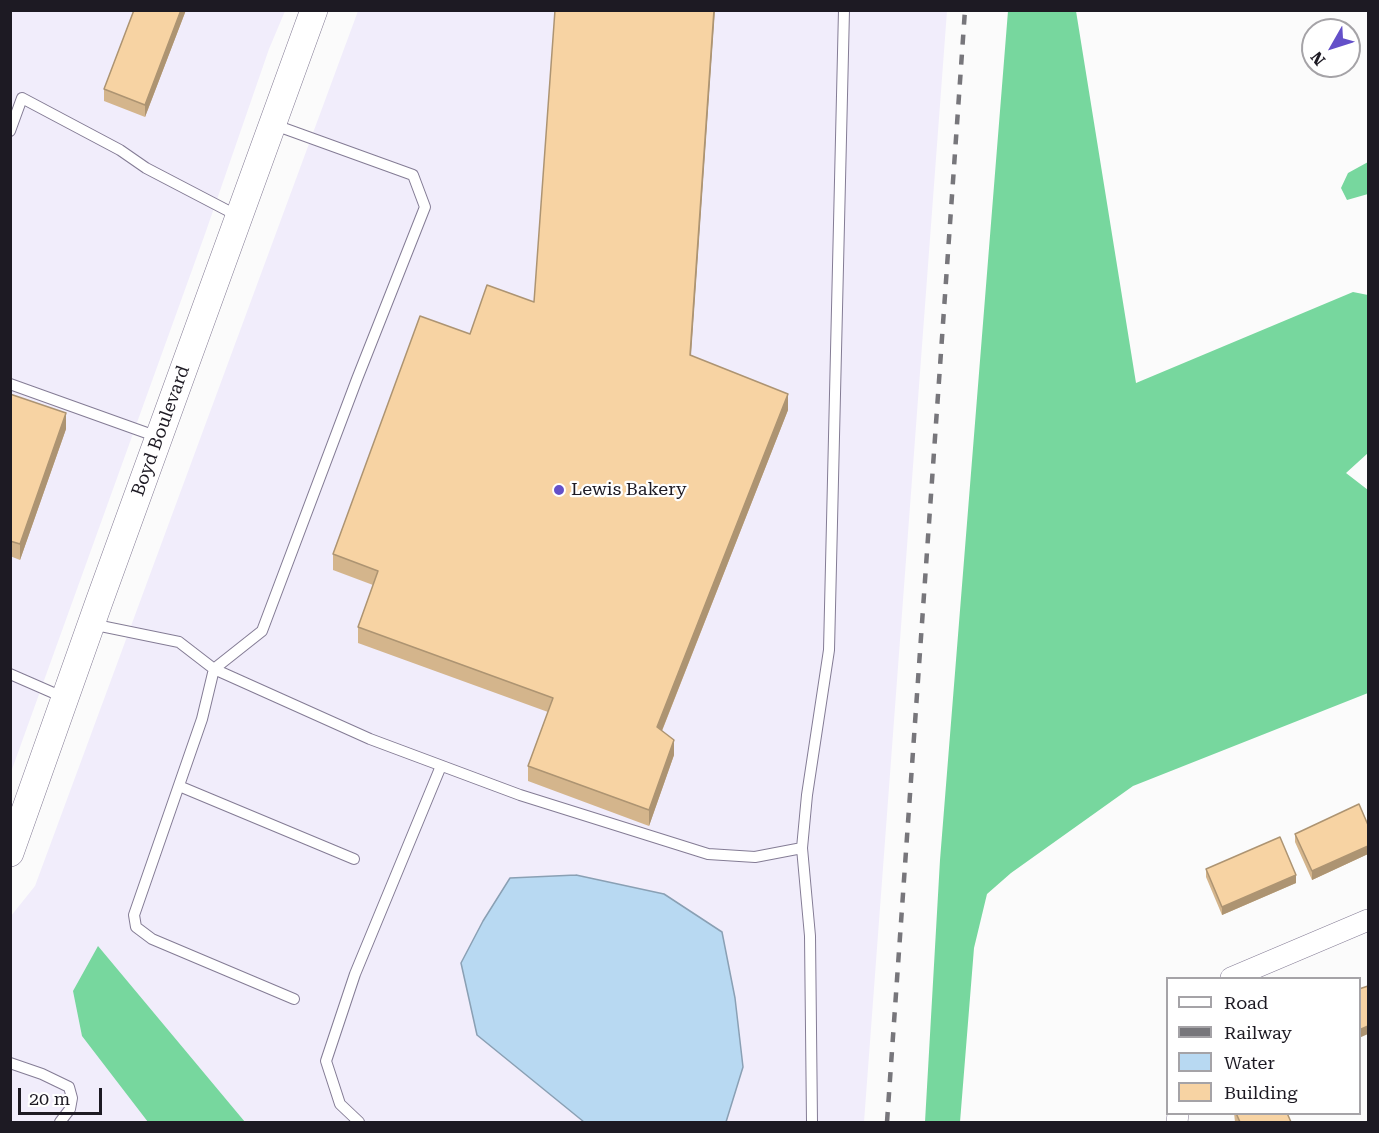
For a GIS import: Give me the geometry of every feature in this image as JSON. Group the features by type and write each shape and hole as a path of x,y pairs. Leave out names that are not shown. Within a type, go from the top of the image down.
{"street":[{"name":"Boyd Boulevard","path":"10,853 314,10"},
{"path":"1233,977 1368,920"}],"lane":[{"path":"812,1122 810,936 802,848 807,795 829,650 844,10"},
{"path":"10,130 22,98 239,217"},
{"path":"272,124 413,175 425,207 262,631 214,669 202,719 134,915 136,927 152,939 294,999"},
{"path":"10,384 159,437"},
{"path":"91,624 179,642 214,669 369,739 520,795 708,854 755,857 802,848"},
{"path":"10,674 65,698"},
{"path":"359,1122 340,1104 326,1061 355,974 441,766"},
{"path":"179,786 354,859"},
{"path":"10,1063 42,1074 69,1087 72,1098 70,1109 60,1122"}],"shaded area":[{"path":"11,11 285,11 269,49 205,234 11,772"},
{"path":"358,11 947,11 864,1122 11,1122 11,916 35,886"}],"green space":[{"path":"1008,11 1076,11 1136,383 1353,292 1368,295 1368,453 1346,473 1368,490 1368,693 1133,786 1011,873 987,894 974,948 960,1122 925,1122 940,860"},
{"path":"1368,162 1368,194 1347,200 1341,188 1348,173"},
{"path":"98,946 245,1122 148,1122 82,1036 73,991"}],"water":[{"path":"576,875 664,894 722,932 735,998 743,1067 726,1122 584,1122 477,1035 461,963 483,921 510,878"}],"building":[{"path":"134,10 181,10 145,105 104,89"},
{"name":"Lewis Bakery","path":"555,10 714,10 690,355 788,394 657,727 674,740 649,810 528,766 553,698 358,627 378,571 333,554 420,316 470,334 487,285 534,302"},
{"path":"10,394 66,413 20,544 10,541"},
{"path":"1359,804 1368,825 1368,846 1312,871 1295,834"},
{"path":"1280,837 1296,875 1222,907 1206,869"},
{"path":"1368,986 1368,1026 1361,1029 1361,988"},
{"path":"1237,1115 1288,1115 1291,1122 1240,1122"}],"railway":[{"path":"887,1122 965,10"}],"place":[{"name":"Lewis Bakery","path":"559,490"}]}
